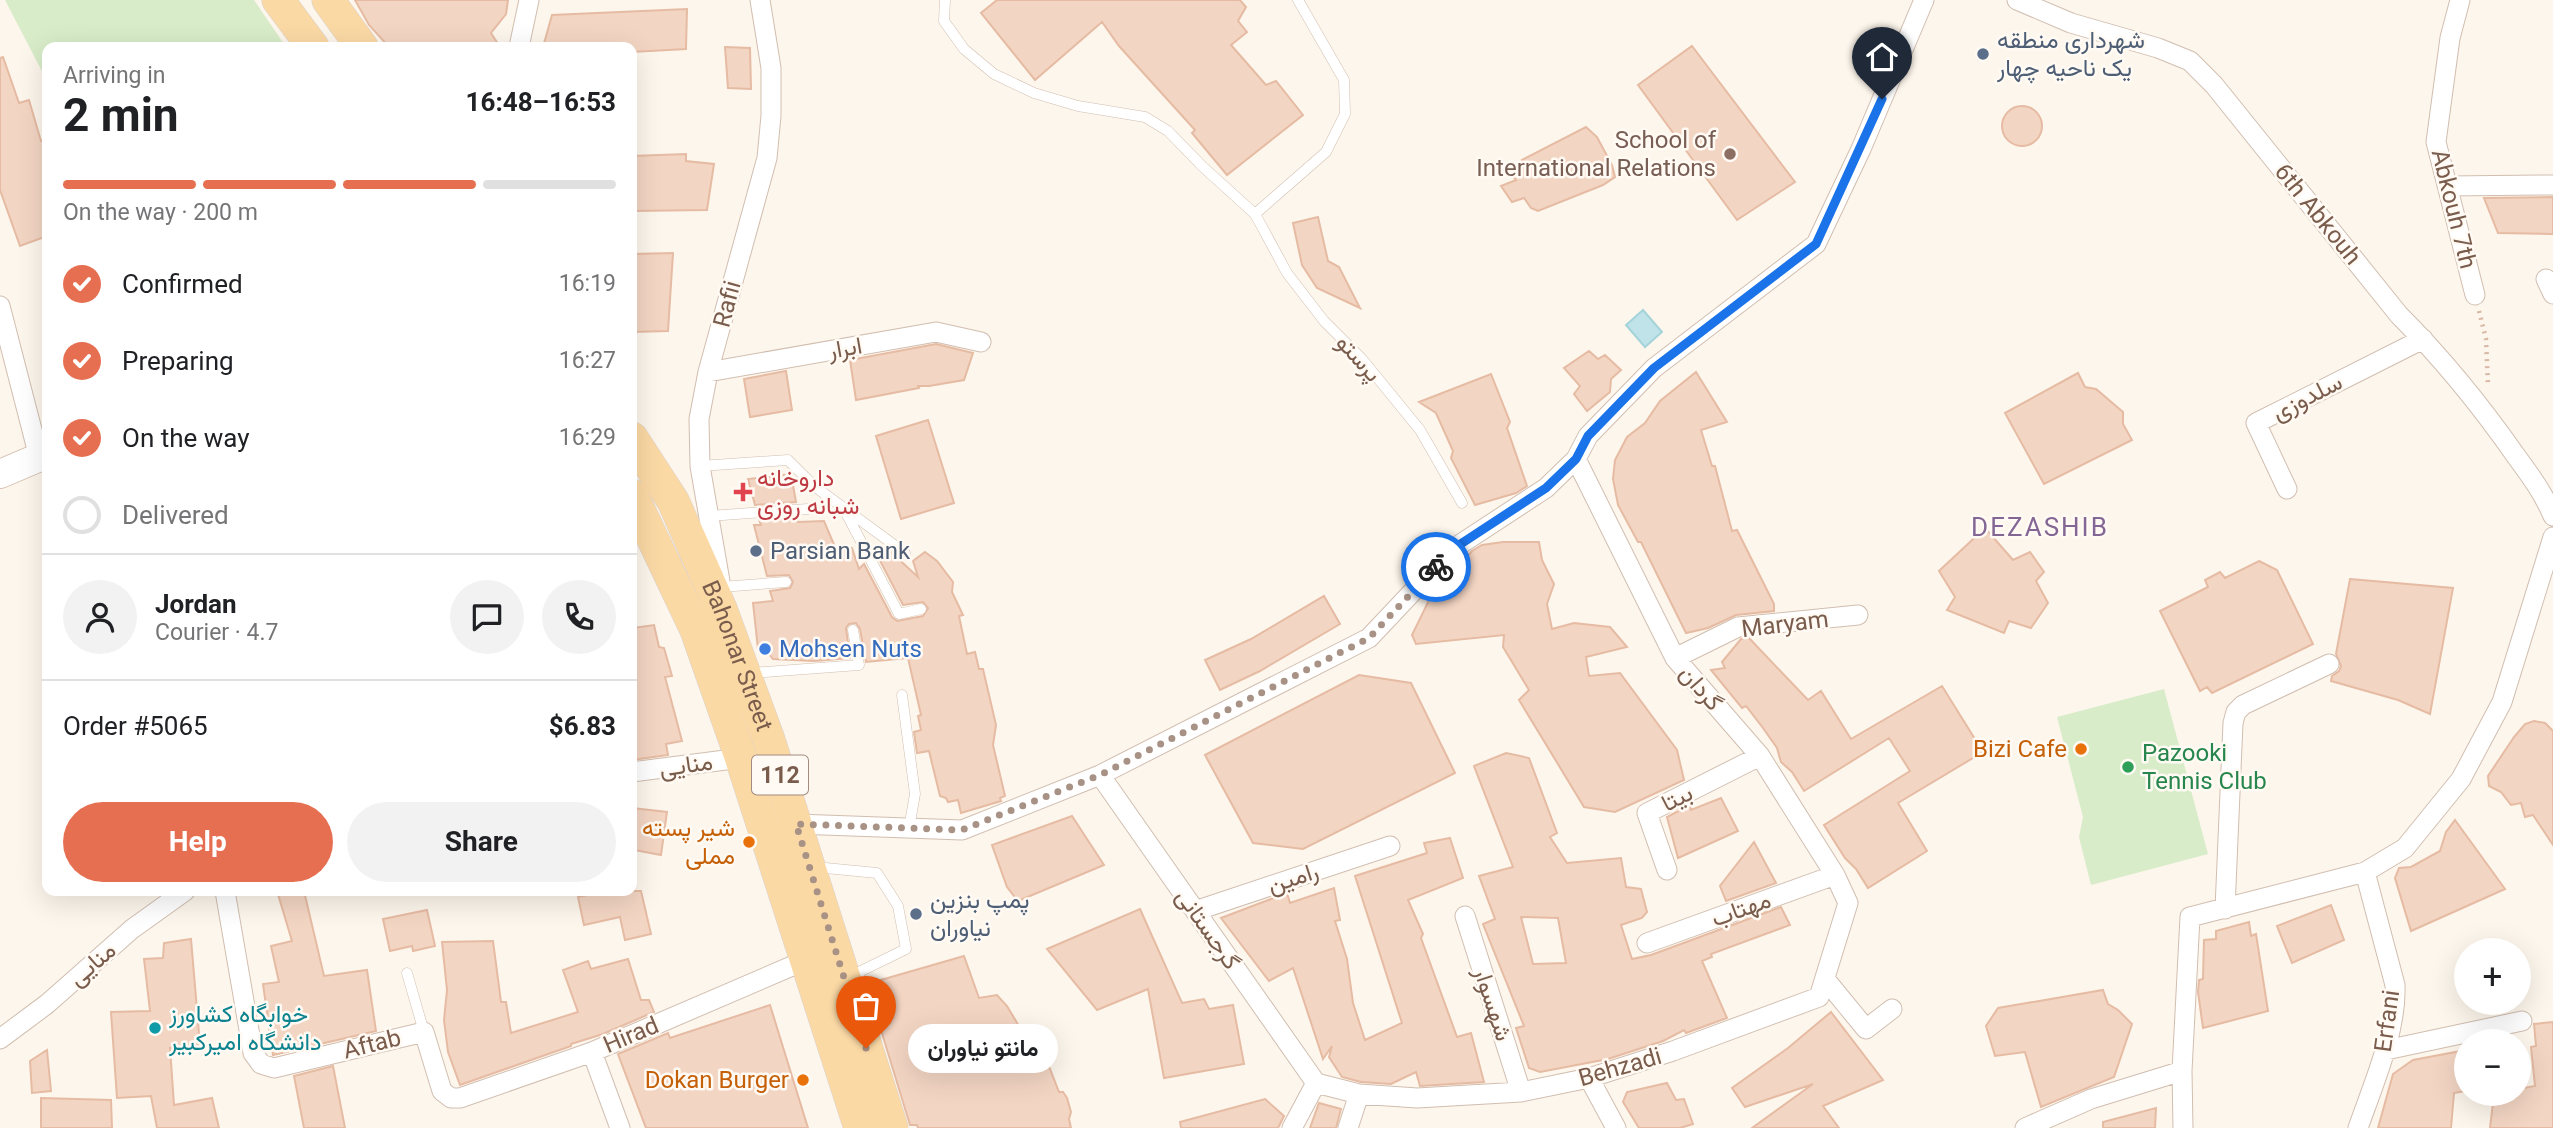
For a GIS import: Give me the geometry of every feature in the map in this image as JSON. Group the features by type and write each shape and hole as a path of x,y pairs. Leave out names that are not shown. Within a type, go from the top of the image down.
{"main road":[{"path":"278,0 309,42"},
{"path":"328,0 358,42"},
{"name":"Bahonar Street","path":"637,446 673,501 721,598 892,1128"},
{"path":"0,474 42,455"},
{"name":"Bahonar Street","path":"637,508 696,630 741,758 860,1128"}],"street":[{"path":"520,42 529,0"},
{"name":"Rafii","path":"721,598 700,466 699,419 708,372 767,158 771,116 771,68 760,0"},
{"path":"796,824 962,830 1100,775 1369,638 1453,549 1546,488 1576,459 1588,436 1654,368 1816,244 1861,149 1924,0"},
{"name":"6th Abkouh","path":"2017,0 2071,23 2158,48 2190,61 2214,85 2399,315 2490,418 2546,499 2553,516"},
{"name":"Abkouh 7th","path":"2460,0 2450,38 2436,142 2475,295"},
{"path":"2447,186 2553,185"},
{"path":"0,306 42,452"},
{"name":"ابرار","path":"708,372 936,332 981,342"},
{"name":"سلدوزی","path":"2287,489 2256,423 2423,339"},
{"name":"گردان","path":"1576,459 1675,658 1760,756 1835,875 1848,903"},
{"path":"2183,1128 2182,1071 2190,917 2365,872 2405,848 2461,779 2502,702 2553,537"},
{"name":"Maryam","path":"1675,658 1738,627 1858,615"},
{"path":"2225,909 2232,723 2236,712 2242,705 2329,664"},
{"name":"بیتا","path":"1667,870 1647,813 1760,756"},
{"name":"منایی","path":"637,771 741,758"},
{"name":"گرجستانی","path":"1100,775 1316,1083"},
{"name":"رامین","path":"1195,911 1390,846"},
{"name":"Erfani","path":"2358,1128 2386,1050 2395,995 2395,985 2365,872"},
{"name":"مهتاب","path":"1647,943 1835,875"},
{"name":"منایی","path":"0,1039 47,1004 132,929 178,896"},
{"name":"Aftab","path":"226,896 253,1053 261,1064 274,1068 424,1032"},
{"name":"Behzadi","path":"1316,1083 1359,1094 1417,1098 1521,1092 1589,1078 1673,1051 1819,997 1848,903"},
{"name":"شهسوار","path":"1465,916 1521,1092"},
{"name":"Hirad","path":"424,1032 442,1091 451,1098 460,1098 592,1052 806,960"},
{"path":"1825,979 1866,1029 1892,1009"},
{"path":"2386,1050 2522,1021"},
{"path":"592,1052 620,1128"},
{"path":"2025,1128 2091,1100 2182,1071"},
{"path":"1589,1078 1616,1128"},
{"path":"1292,1128 1316,1083"},
{"path":"1348,1128 1359,1094"}],"lane":[{"name":"پرستو","path":"945,0 944,21 964,49 994,74 1034,93 1077,106 1144,117 1168,131 1255,214 1287,273 1324,321 1362,359 1420,430 1462,503"},
{"path":"1255,214 1326,152 1345,114 1344,80 1298,0"},
{"path":"700,466 788,460 814,486 905,553"},
{"path":"843,508 899,614 921,609"},
{"path":"709,516 808,509"},
{"path":"721,598 786,582"},
{"path":"746,674 859,665 853,630"},
{"path":"902,695 915,794 909,828"},
{"path":"809,866 877,873 898,906 906,949 859,972 866,1048"},
{"path":"407,973 424,1032"}],"path":[{"name":"Abkouh 7th","path":"2475,295 2486,339 2490,418"}],"green space":[{"path":"5,0 254,0 283,42 42,42 42,71"},
{"name":"Pazooki Tennis Club","path":"2164,689 2208,854 2091,885 2079,837 2083,817 2057,717"}],"water":[{"path":"1643,310 1662,332 1645,347 1626,325"}],"building":[{"path":"355,0 508,0 506,14 491,33 497,42 384,42 369,25"},
{"path":"997,0 1240,0 1246,7 1238,21 1247,32 1231,45 1266,85 1276,81 1303,115 1227,175 1192,133 1195,130 1119,46 1102,22 1035,80 981,13"},
{"path":"687,9 686,49 637,52 637,42 544,42 552,15"},
{"path":"1692,46 1795,182 1737,220 1638,85"},
{"path":"725,47 750,48 751,89 728,88"},
{"path":"3,57 19,103 29,100 42,141 42,238 20,246 0,190 0,58"},
{"path":"2022,106 2036,112 2042,126 2036,140 2022,146 2008,140 2002,126 2008,112"},
{"path":"1586,127 1597,137 1612,165 1615,177 1603,185 1538,211 1531,208 1524,198 1512,202 1501,186 1516,180 1509,172 1525,166 1522,160"},
{"path":"686,154 686,161 714,164 707,210 637,211 637,156"},
{"path":"2553,197 2553,234 2498,233 2484,198"},
{"path":"1318,217 1328,261 1339,267 1360,308 1317,288 1302,265 1293,223"},
{"path":"673,253 668,331 637,332 637,254"},
{"path":"936,344 973,353 964,380 918,386 919,388 856,400 850,360"},
{"path":"1589,351 1598,359 1605,355 1621,370 1611,379 1610,392 1587,411 1574,394 1580,386 1564,368"},
{"path":"786,371 792,410 750,417 744,379"},
{"path":"1696,372 1727,422 1701,430 1712,466 1715,466 1732,531 1737,530 1774,604 1774,611 1736,615 1708,628 1686,633 1641,542 1638,542 1618,505 1613,479 1615,460 1627,437 1645,423 1660,401"},
{"path":"2078,373 2085,387 2096,389 2123,412 2123,424 2132,440 2044,484 2005,413"},
{"path":"1491,374 1510,422 1507,428 1527,486 1516,493 1475,505 1451,458 1453,451 1436,413 1419,402"},
{"path":"928,420 954,503 901,519 876,436"},
{"path":"791,474 796,502 755,505 748,479"},
{"path":"798,517 798,522 824,521 835,547 852,548 859,569 864,564 892,617 897,621 923,616 928,608 923,602 903,605 876,553 881,548 886,548 918,577 913,561 925,552 937,561 953,582 952,592 963,615 959,616 967,654 975,652 979,669 983,669 996,725 993,745 1005,796 1000,798 1001,801 961,813 958,800 948,802 940,796 929,751 917,753 914,732 921,730 918,716 921,715 908,658 866,662 860,629 856,623 849,624 846,628 850,658 814,661 773,659 765,649 758,649 753,603 773,601 770,591 790,588 793,582 789,575 767,576 754,525 761,525 759,520"},
{"path":"1985,528 2013,560 2030,552 2044,572 2036,581 2048,603 2031,628 2009,621 2004,633 1947,610 1955,597 1939,571"},
{"path":"1539,542 1542,560 1554,584 1547,604 1552,629 1574,623 1610,627 1627,647 1586,657 1589,676 1620,673 1677,750 1684,780 1615,812 1584,807 1519,700 1529,690 1503,647 1504,635 1416,644 1412,635 1432,594 1472,551 1482,545"},
{"path":"2259,561 2277,570 2313,644 2212,693 2207,687 2200,691 2160,611 2208,587 2205,580 2220,572 2225,578"},
{"path":"2350,579 2453,588 2430,714 2398,700 2331,681 2341,666 2336,654"},
{"path":"1324,596 1340,624 1260,671 1220,690 1205,660 1251,639"},
{"path":"654,625 659,647 664,648 672,676 665,677 682,741 666,744 668,755 637,759 637,627"},
{"path":"1749,638 1808,700 1821,691 1851,739 1942,686 1983,752 1898,803 1927,851 1868,888 1824,825 1910,771 1889,738 1804,791 1792,772 1781,762 1777,748 1763,728 1746,706 1742,708 1711,670 1725,668 1722,662 1741,639"},
{"path":"1359,675 1411,683 1455,773 1303,849 1253,843 1205,755"},
{"path":"2534,721 2545,723 2553,731 2553,845 2533,815 2525,817 2521,803 2511,805 2501,792 2489,786 2488,776 2514,737 2525,724"},
{"path":"1506,753 1529,758 1557,833 1550,837 1567,863 1621,858 1626,887 1641,889 1647,912 1642,918 1621,925 1632,959 1651,955 1781,907 1790,925 1711,954 1712,957 1702,961 1727,1018 1686,1033 1684,1030 1663,1041 1608,1059 1540,1072 1529,1068 1516,1028 1524,1026 1483,924 1495,919 1479,876 1513,867 1474,766","holes":["1521,917 1558,918 1566,963 1533,964"]},
{"path":"1721,798 1738,831 1678,858 1667,817 1690,805 1691,810"},
{"path":"637,809 667,812 661,855 637,851"},
{"path":"1072,816 1104,865 1018,901 1007,887 992,845"},
{"path":"2455,820 2505,889 2411,931 2395,878 2399,868 2411,867 2440,851 2446,832"},
{"path":"1450,838 1463,878 1408,900 1423,934 1421,938 1457,1037 1471,1033 1484,1082 1420,1086 1416,1072 1391,1084 1361,1082 1342,1077 1329,1057 1332,1046 1323,1059 1293,968 1269,981 1221,918 1287,893 1290,903 1334,888 1340,920 1335,921 1347,959 1353,1003 1365,1040 1402,1023 1355,876 1427,853 1424,843"},
{"path":"1754,842 1776,883 1726,901 1720,886"},
{"path":"637,891 641,891 651,934 625,940 620,917 584,925 578,897 637,896"},
{"path":"278,896 305,896 324,976 367,970 376,1031 273,1055 263,984 279,982 271,946 292,941"},
{"path":"2331,905 2344,940 2292,963 2277,926"},
{"path":"1140,909 1182,1003 1204,999 1209,1009 1233,1005 1244,1064 1164,1078 1148,989 1097,1010 1047,949"},
{"path":"427,910 435,946 413,951 412,946 390,951 383,919"},
{"path":"2249,922 2251,936 2256,934 2268,1011 2203,1028 2198,992 2199,980 2203,979 2204,940 2216,939 2216,931"},
{"name":"خوابگاه کشاورز دانشگاه امیرکبیر","path":"191,939 200,1045 170,1048 174,1105 212,1098 219,1128 157,1128 151,1096 117,1098 111,1012 150,1011 144,959 163,958 164,943"},
{"path":"493,941 501,1002 506,1002 511,1033 578,1012 563,970 588,961 591,969 628,959 641,1000 649,1000 654,1012 603,1034 460,1085 448,1052 444,1020 447,990 442,942"},
{"path":"964,956 979,998 997,995 1007,1006 1029,1043 1035,1043 1038,1052 1043,1051 1059,1092 1063,1092 1067,1098 1071,1112 1071,1128 918,1128 917,1125 910,1125 867,984"},
{"path":"2103,990 2108,1004 2132,1024 2114,1077 2041,1107 2025,1052 1995,1056 1986,1026 1998,1008"},
{"path":"770,1005 808,1128 646,1128 618,1054 668,1033 670,1038"},
{"path":"1831,1012 1883,1080 1823,1106 1839,1128 1752,1128 1813,1084 1745,1107 1732,1088 1788,1048"},
{"path":"2553,1022 2553,1128 2490,1128 2493,1106 2531,1106 2531,1087 2535,1086 2531,1047 2536,1046 2534,1024"},
{"path":"47,1050 51,1091 32,1093 30,1061"},
{"path":"2454,1052 2451,1128 2378,1128 2393,1074 2413,1060"},
{"path":"333,1066 345,1128 304,1128 294,1076"},
{"path":"1667,1083 1676,1100 1684,1099 1693,1124 1680,1128 1639,1128 1623,1102 1627,1092"},
{"path":"41,1098 111,1100 112,1128 41,1128"},
{"path":"1265,1099 1284,1116 1278,1128 1181,1128 1180,1122"},
{"path":"1319,1103 1341,1109 1336,1128 1310,1128"},
{"path":"2156,1108 2155,1128 2103,1128 2103,1122"}],"way so far":[{"path":"866,1048 796,824 962,830 1100,775 1369,638 1436,567"}],"place":[{"name":"شهرداری منطقه یک ناحیه چهار","path":"1983,54"},
{"name":"School of International Relations","path":"1730,154"},
{"name":"داروخانه شبانه روزی","path":"743,492"},
{"name":"Parsian Bank","path":"756,551"},
{"name":"Mohsen Nuts","path":"765,649"},
{"name":"Bizi Cafe","path":"2081,749"},
{"name":"Pazooki Tennis Club","path":"2128,767"},
{"name":"شیر پسته مملی","path":"749,842"},
{"name":"پمپ بنزین نیاوران","path":"916,914"},
{"name":"خوابگاه کشاورز دانشگاه امیرکبیر","path":"155,1028"},
{"name":"مانتو نیاوران","path":"866,1048"},
{"name":"Dokan Burger","path":"803,1080"}],"district":[{"name":"DEZASHIB","path":"2040,527"}],"route":[{"path":"1436,567 1453,549 1546,488 1576,459 1588,436 1654,368 1816,244 1882,99"}]}
